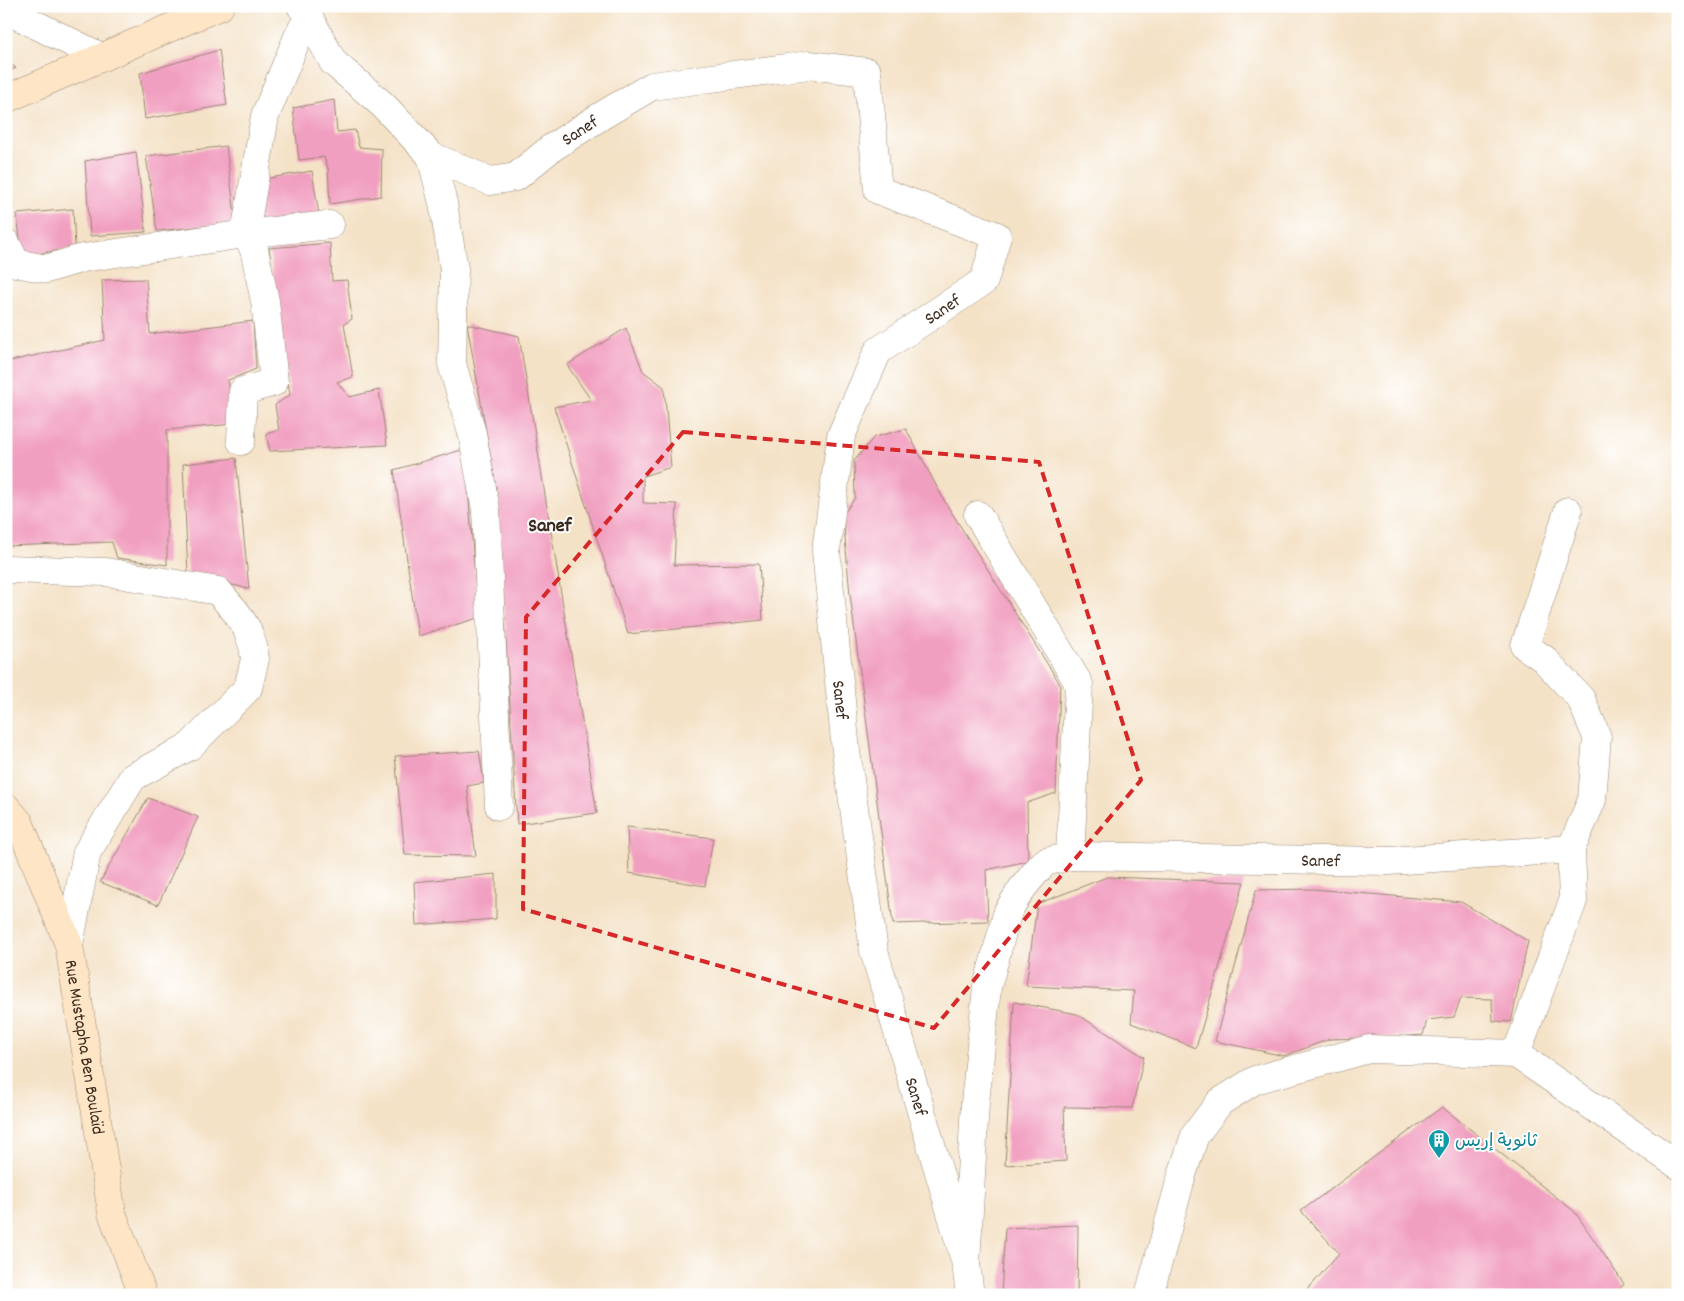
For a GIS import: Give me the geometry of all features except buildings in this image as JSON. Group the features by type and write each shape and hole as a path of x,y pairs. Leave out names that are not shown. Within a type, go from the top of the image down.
{"street":[{"path":"6,99 220,6"},
{"path":"6,10 101,58"},
{"path":"241,441 243,390 274,382 265,301 254,249 246,234 265,116 299,34 305,11"},
{"name":"Sanef","path":"305,11 333,62 383,106 431,156 490,181 516,176 550,149 652,86 809,65 867,72 878,190 998,236 984,280 878,351 841,436 826,551 846,751 874,951 966,1264 970,1295"},
{"path":"431,156 443,203 454,269 452,364 472,433 486,510 499,806"},
{"path":"6,243 16,263 46,269 83,258 246,234 330,224"},
{"path":"1516,1054 1573,901 1571,849 1592,800 1597,737 1581,699 1544,659 1525,646 1568,511"},
{"path":"978,515 1079,684 1070,856"},
{"path":"6,569 106,572 218,591 236,612 247,629 253,646 255,659 248,688 190,746 133,777 86,852 70,945"},
{"name":"Rue Mustapha Ben Boulaïd","path":"6,807 19,822 70,945 112,1213 144,1295"},
{"name":"Sanef","path":"966,1264 975,1103 987,987 1008,911 1034,874 1045,862 1070,856 1389,861 1571,849"},
{"path":"1150,1295 1182,1175 1195,1135 1220,1102 1256,1080 1369,1049 1516,1054 1678,1165"}],"highlighted area":[{"path":"683,432 1039,462 1141,780 934,1028 523,909 526,617"}],"place":[{"name":"ثانوية إريس","path":"1439,1159"}],"district":[{"name":"Sanef","path":"550,524"}]}
